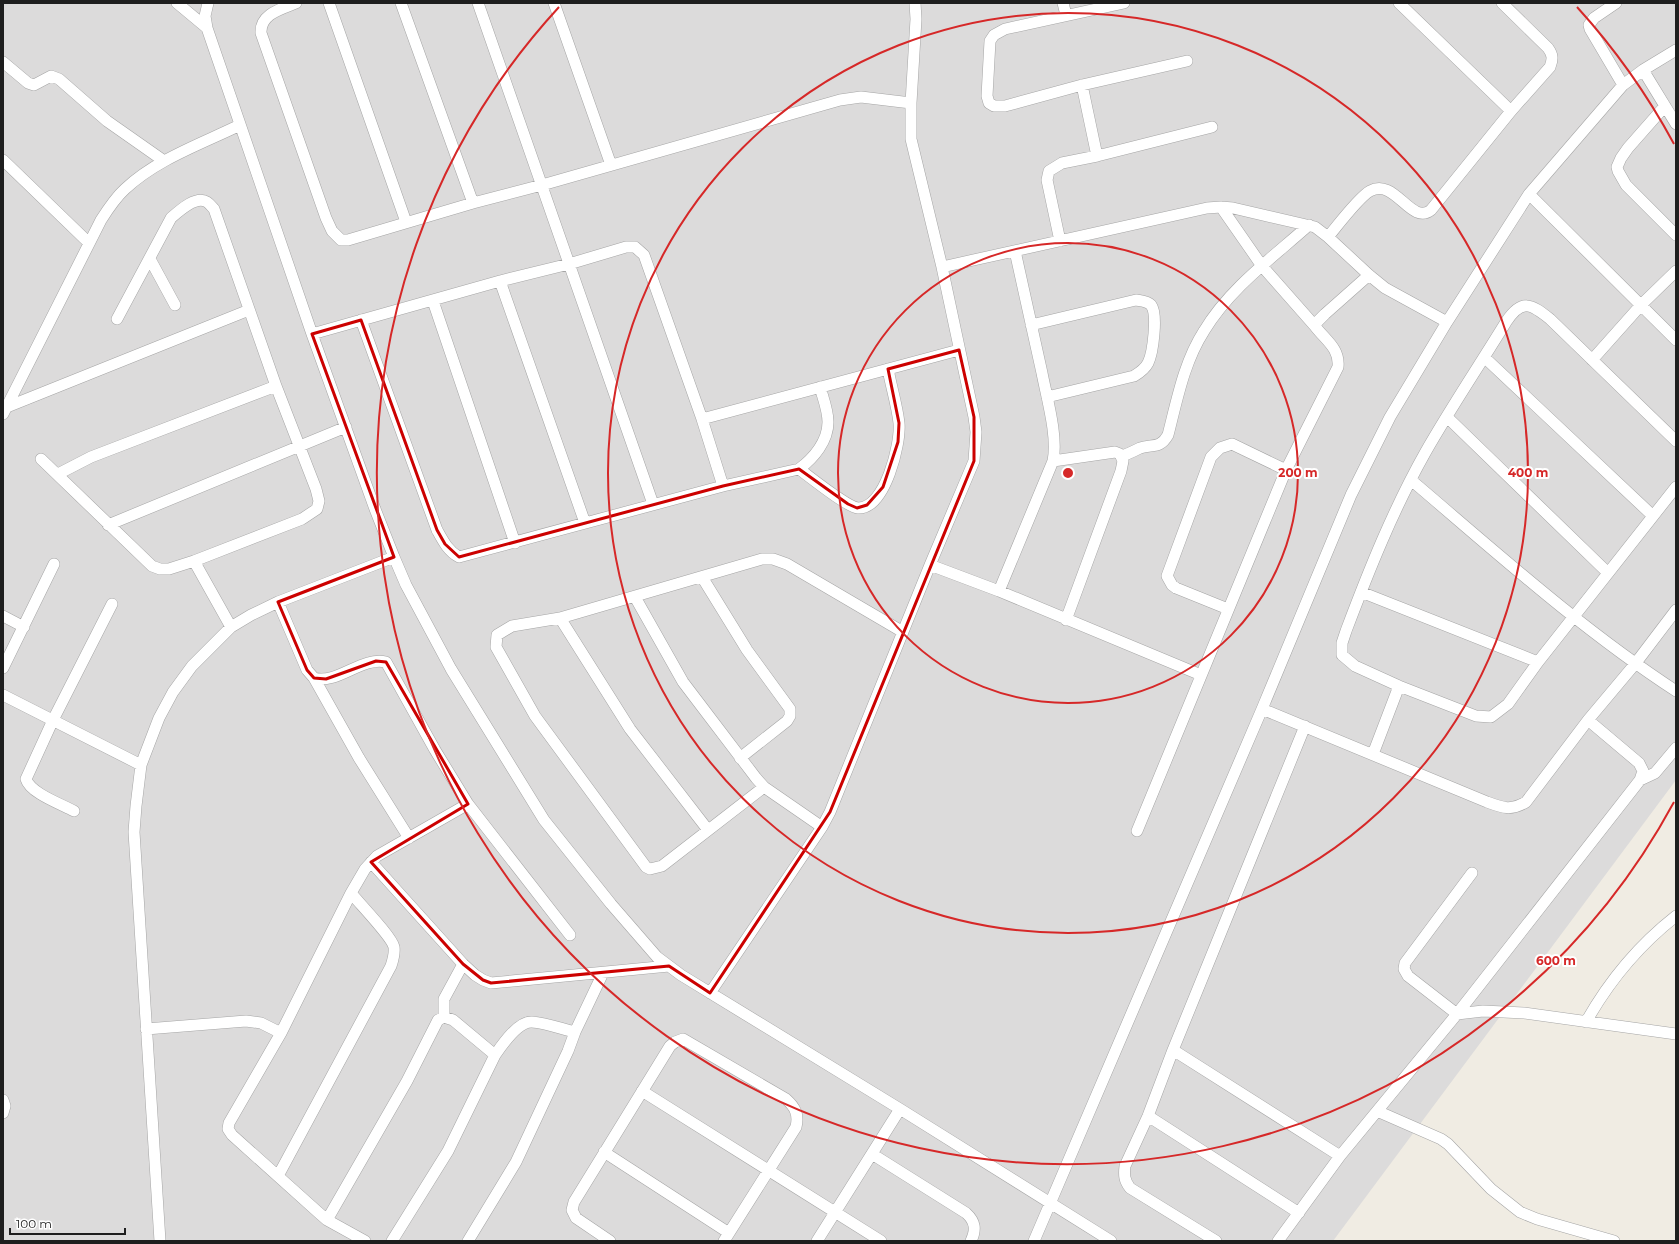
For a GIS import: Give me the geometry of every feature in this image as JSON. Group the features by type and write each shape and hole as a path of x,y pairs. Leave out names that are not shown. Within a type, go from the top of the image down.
{"street":[{"path":"177,3 207,28"},
{"path":"208,3 205,16 207,28 312,334 394,557 430,632 451,670 544,820 611,904 657,957 669,966 710,993 900,1109 1111,1241"},
{"path":"296,3 274,11 264,19 261,25 261,33 326,218 332,231 341,240 348,240 406,222 840,100 861,97 910,103"},
{"path":"329,3 406,222"},
{"path":"401,3 473,203"},
{"path":"478,3 653,504"},
{"path":"554,3 611,165"},
{"path":"710,993 822,827 830,812 930,564 974,461 975,425 942,266 911,139 910,103 916,19 915,3"},
{"path":"1063,3 1066,16"},
{"path":"1124,3 1005,29 992,37 989,45 988,100 994,106 1005,106 1082,85 1187,61"},
{"path":"1399,3 1511,112"},
{"path":"1328,236 1364,195 1376,189 1386,189 1419,214 1427,213 1436,205 1511,112 1550,67 1553,60 1552,53 1502,3"},
{"path":"1616,3 1594,18 1589,25 1623,85"},
{"path":"1034,1241 1262,709 1351,495 1390,417 1447,322 1529,194 1623,85 1643,70 1676,50"},
{"path":"3,62 28,84 34,85 51,76 59,79 107,121 164,161"},
{"path":"1643,70 1676,124"},
{"path":"1082,85 1096,156"},
{"path":"1665,106 1628,148 1617,167 1626,185 1676,235"},
{"path":"6,403 101,220 112,202 124,189 143,174 164,161 240,125"},
{"path":"1060,241 1047,180 1047,176 1052,168 1062,163 1212,127"},
{"path":"3,160 89,243"},
{"path":"1529,194 1676,340"},
{"path":"41,460 58,474 108,525 152,566 160,569 169,569 194,561 302,519 317,509 319,501 316,489 276,386 214,209 206,201 199,200 190,204 179,210 171,218 117,319"},
{"path":"942,266 1207,208 1221,207 1309,225 1320,230 1369,275 1399,296 1447,322"},
{"path":"1137,831 1286,470 1338,367 1339,359 1336,350 1262,266 1221,207"},
{"path":"1122,456 1140,448 1159,445 1165,440 1168,435 1183,376 1204,331 1233,293 1309,225"},
{"path":"312,334 626,247 635,247 644,255 702,419 723,486"},
{"path":"999,591 1053,461 1055,450 1055,440 1047,397 1015,251"},
{"path":"150,259 175,305"},
{"path":"1592,360 1640,305 1676,271"},
{"path":"1314,326 1325,314 1369,275"},
{"path":"500,281 585,523"},
{"path":"1031,325 1136,300 1151,306 1155,318 1151,353 1148,364 1141,371 1134,376 1047,397"},
{"path":"433,301 516,543"},
{"path":"1676,441 1550,319 1533,307 1524,305 1518,308 1512,313 1425,452 1387,528 1343,639 1341,650 1342,655 1355,666 1398,686 1476,716 1492,717 1508,704 1607,572 1676,487"},
{"path":"6,403 249,310"},
{"path":"361,320 437,530 444,544 452,553 460,557 516,543 653,504 799,469 818,451 824,439 828,422 820,387"},
{"path":"702,419 959,350"},
{"path":"1484,358 1653,516"},
{"path":"799,469 848,504 857,508 867,505 879,496 896,452 899,433 899,423 888,369"},
{"path":"58,474 91,457 276,386"},
{"path":"1447,417 1607,572"},
{"path":"108,525 346,427"},
{"path":"1228,609 1172,585 1167,576 1211,457 1220,448 1232,444 1286,470"},
{"path":"1053,461 1115,452 1122,456"},
{"path":"1066,620 1121,471 1123,461 1122,456"},
{"path":"1411,480 1573,616 1635,664 1676,691"},
{"path":"160,1241 134,832 141,765 159,718 173,692 192,666 231,627 278,602 394,557"},
{"path":"764,787 662,866 656,869 646,867 535,716 496,647 497,635 512,626 560,618 762,559 779,560 903,632"},
{"path":"194,561 231,627"},
{"path":"3,668 54,564"},
{"path":"930,564 1201,675"},
{"path":"702,577 747,650 790,709 790,716 787,721 740,758"},
{"path":"1361,592 1538,662"},
{"path":"635,597 683,682 740,758 764,787 822,827"},
{"path":"278,602 307,670 314,678 359,758 409,838"},
{"path":"74,811 34,790 27,783 26,779 53,720 112,604"},
{"path":"1262,709 1487,802 1512,808 1518,807 1526,802 1588,720 1635,664 1676,610"},
{"path":"3,616 24,627"},
{"path":"560,618 630,729 708,830"},
{"path":"314,678 319,680 326,679 376,661 386,662 435,750 468,804 570,935"},
{"path":"1373,754 1398,686"},
{"path":"3,695 141,765"},
{"path":"1278,1241 1340,1156 1457,1014 1640,780 1643,771 1639,763 1588,720"},
{"path":"1216,1241 1130,1188 1125,1181 1125,1166 1148,1116 1173,1050 1305,726"},
{"path":"1640,780 1655,773 1676,748"},
{"path":"365,1241 327,1220 232,1135 228,1126 281,1033 350,893 371,862 377,856 468,804"},
{"path":"371,862 463,964 475,975 491,983 669,966"},
{"path":"1472,873 1406,960 1404,966 1406,974 1414,982 1457,1014 1473,1011 1524,1013 1676,1034"},
{"path":"278,1176 393,960 394,952 392,941 350,893"},
{"path":"1586,1022 1597,1002 1634,954 1656,932 1676,916"},
{"path":"444,1017 444,1000 463,964"},
{"path":"468,1241 516,1162 603,973"},
{"path":"327,1220 407,1081 438,1020 444,1017 453,1020 495,1056"},
{"path":"146,1029 246,1021 261,1023 281,1033"},
{"path":"392,1241 448,1151 495,1056 514,1031 522,1025 530,1022 575,1032"},
{"path":"604,1152 727,1237 770,1171 796,1127 797,1113 794,1105 786,1099 683,1039 675,1042 670,1046 604,1152 574,1202 572,1210 573,1214 579,1221 610,1241"},
{"path":"1173,1050 1340,1156"},
{"path":"642,1091 834,1213 881,1241"},
{"path":"3,1100 5,1106 3,1113"},
{"path":"817,1241 900,1109"},
{"path":"1377,1111 1441,1139 1448,1144 1491,1189 1520,1212 1537,1219 1614,1241"},
{"path":"1148,1116 1299,1212"},
{"path":"872,1154 966,1213 974,1223 975,1228 971,1241"}],"highlighted area":[{"path":"361,320 437,530 445,544 459,557 723,486 799,469 848,504 857,508 867,505 883,487 898,442 899,423 888,369 959,350 974,417 974,461 830,812 710,993 669,966 491,983 483,980 463,964 371,862 468,804 386,662 376,661 326,679 314,678 307,670 278,602 394,557 312,334"}],"shaded area":[{"path":"3,3 1676,3 1676,780 1333,1241 3,1241"}]}
